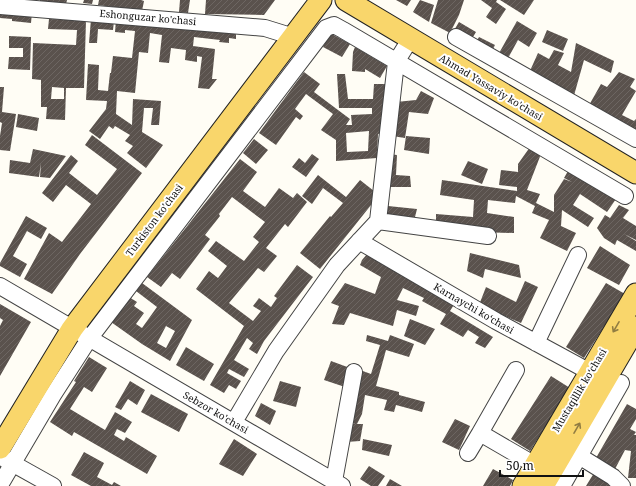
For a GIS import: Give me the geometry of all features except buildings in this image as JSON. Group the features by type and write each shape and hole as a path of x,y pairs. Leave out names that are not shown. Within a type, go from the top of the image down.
{"main road":[{"name":"Turkiston ko’chasi","path":"4,456 81,334 321,0"},
{"name":"Ahmad Yassaviy ko'chasi","path":"346,0 636,174"},
{"name":"Mustaqillik koʻchasi","path":"523,486 636,294"},
{"name":"Mustaqillik koʻchasi","path":"543,486 572,452 636,327"}],"street":[{"name":"Eshonguzar ko'chasi","path":"0,6 265,28 294,37"},
{"path":"81,334 326,28 334,25 625,196"},
{"path":"456,37 636,139"},
{"path":"234,422 276,351 337,265 378,221 396,62 410,38"},
{"path":"497,91 510,68"},
{"path":"378,221 488,236"},
{"name":"Karnaychi koʻchasi","path":"359,241 496,321 590,372"},
{"path":"536,343 578,255"},
{"name":"Sebzor ko'chasi","path":"0,286 338,484"},
{"path":"468,453 516,370"},
{"path":"338,484 354,372"},
{"path":"562,486 572,452 621,383"},
{"path":"480,433 535,465"},
{"path":"572,452 613,477 622,486"},
{"path":"0,485 4,456 52,486"}]}
